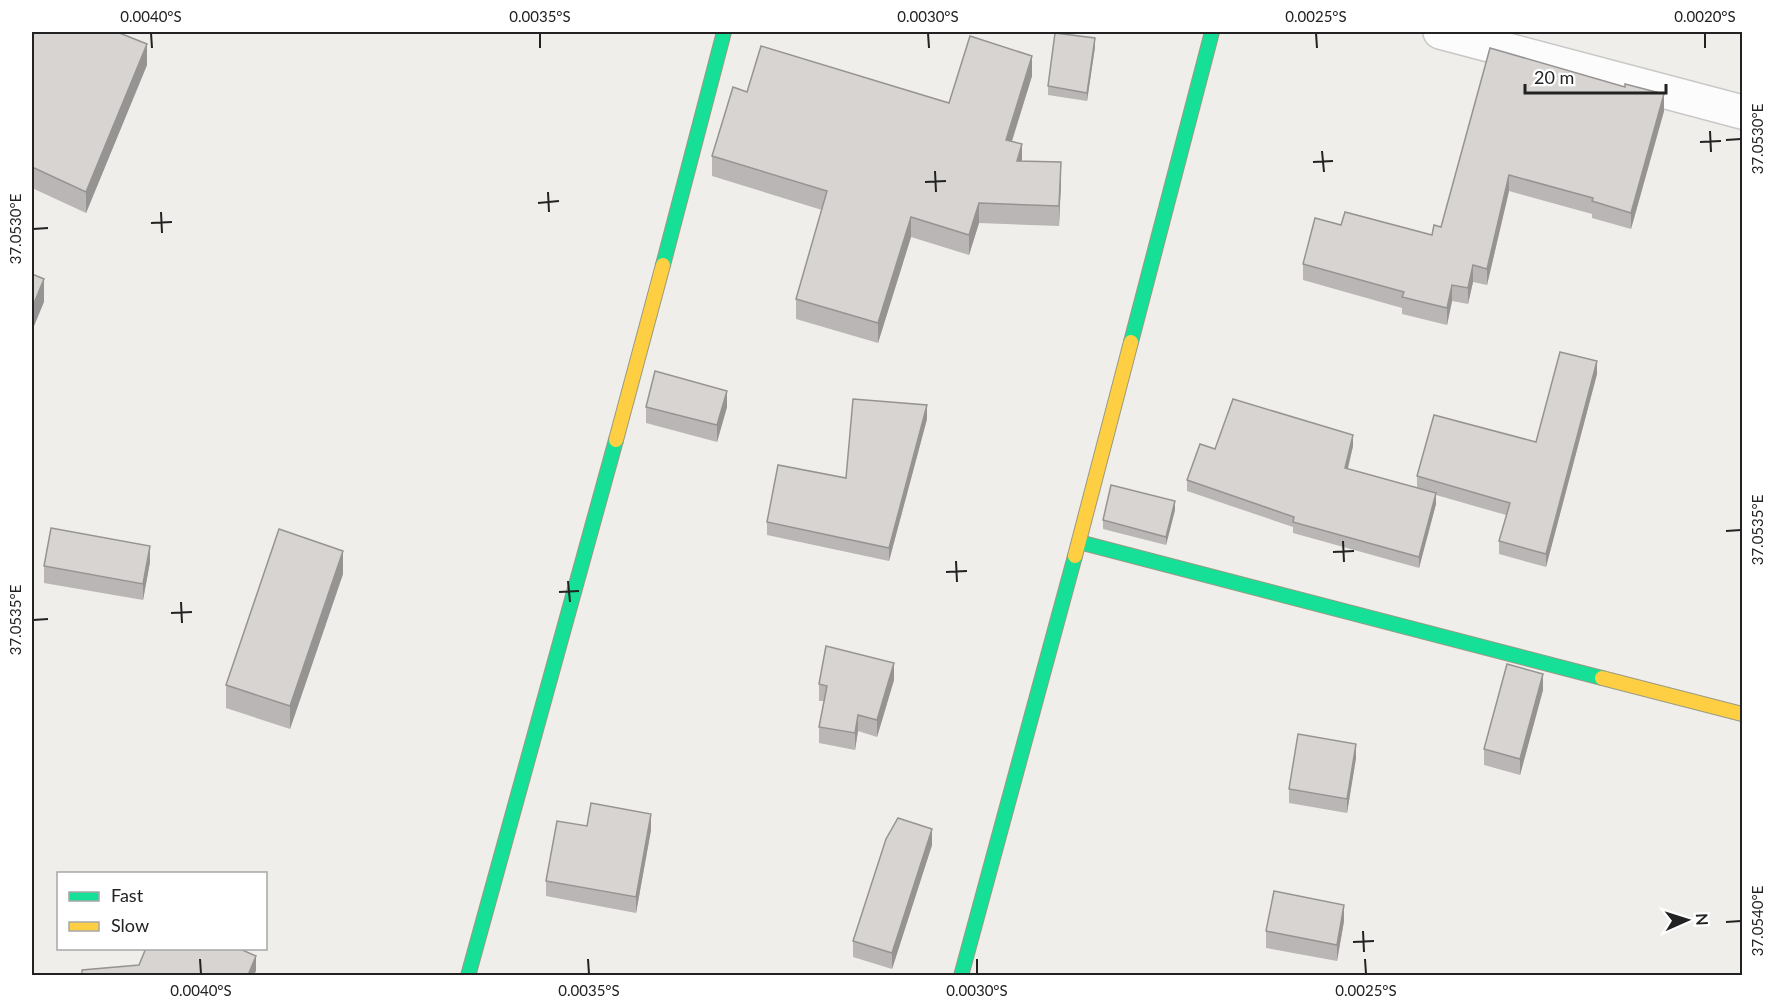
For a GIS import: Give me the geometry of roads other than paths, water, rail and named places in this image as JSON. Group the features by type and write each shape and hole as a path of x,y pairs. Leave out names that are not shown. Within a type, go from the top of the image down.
{"street":[{"path":"468,975 594,525 724,32"},
{"path":"962,975 1079,542 1212,32"},
{"path":"1440,32 1743,112"},
{"path":"1079,542 1743,714"}]}
